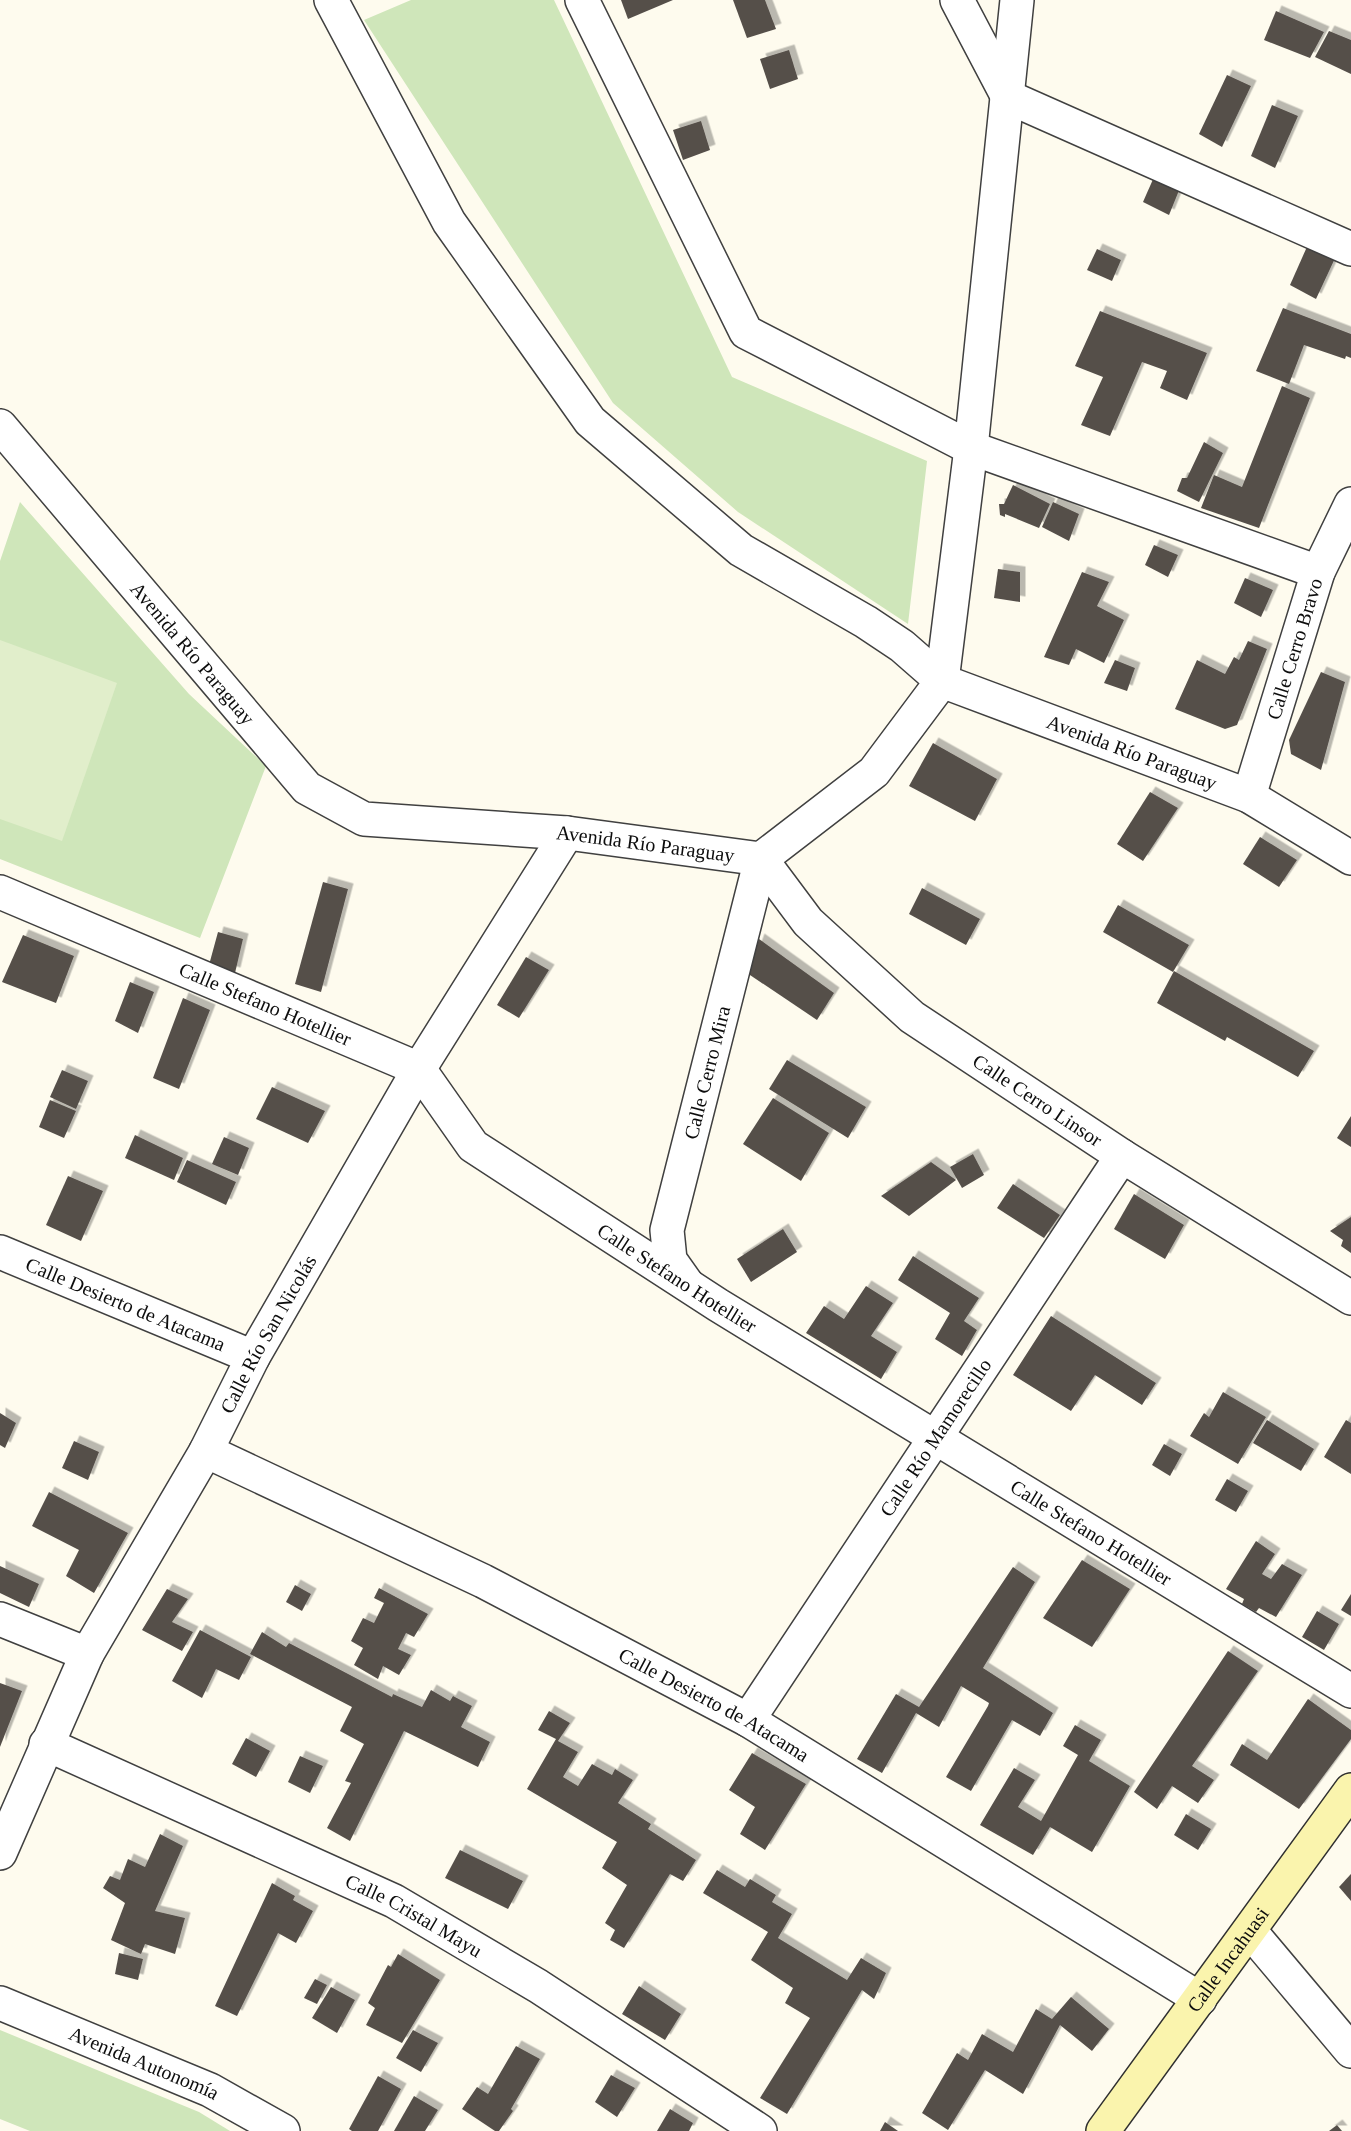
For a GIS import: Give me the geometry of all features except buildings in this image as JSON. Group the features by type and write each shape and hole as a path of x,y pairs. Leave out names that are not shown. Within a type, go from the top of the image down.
{"main road":[{"name":"Calle Incahuasi","path":"1102,2131 1351,1790"}],"street":[{"path":"331,0 449,222 590,421 741,550 866,622 902,646 942,681"},
{"path":"582,0 746,332 971,448 1318,572"},
{"path":"957,0 1008,97 1351,249"},
{"path":"942,681 971,448 1017,0"},
{"name":"Avenida Río Paraguay","path":"0,426 308,788 364,819 567,833 761,859 874,772 942,681 1249,796 1351,858"},
{"name":"Calle Cerro Bravo","path":"1249,796 1318,572 1351,504"},
{"name":"Calle Río San Nicolás","path":"0,1853 87,1654 206,1451 253,1357 419,1069 567,833"},
{"name":"Calle Cerro Linsor","path":"761,859 808,922 912,1017 1122,1156 1351,1298"},
{"name":"Calle Cerro Mira","path":"687,1284 670,1260 667,1230 761,859"},
{"name":"Calle Stefano Hotellier","path":"0,892 419,1069 473,1146 687,1284 935,1438 1351,1691"},
{"name":"Calle Río Mamorecillo","path":"748,1720 1122,1156"},
{"name":"Calle Desierto de Atacama","path":"0,1252 253,1357"},
{"name":"Calle Desierto de Atacama","path":"206,1451 483,1581 748,1720 1200,1998"},
{"path":"0,1619 87,1654"},
{"name":"Calle Cristal Mayu","path":"46,1744 394,1901 538,1986 760,2131"},
{"path":"1250,1930 1351,2051"},
{"name":"Avenida Autonomía","path":"0,2003 210,2090 283,2131"}],"green space":[{"path":"411,0 554,0 732,377 927,461 908,624 738,512 613,403 364,20"},
{"path":"20,502 189,694 266,766 200,938 0,859 0,561"},
{"path":"0,640 117,683 62,841 0,819"},
{"path":"0,2030 199,2112 230,2131 30,2131 0,2119"}]}
